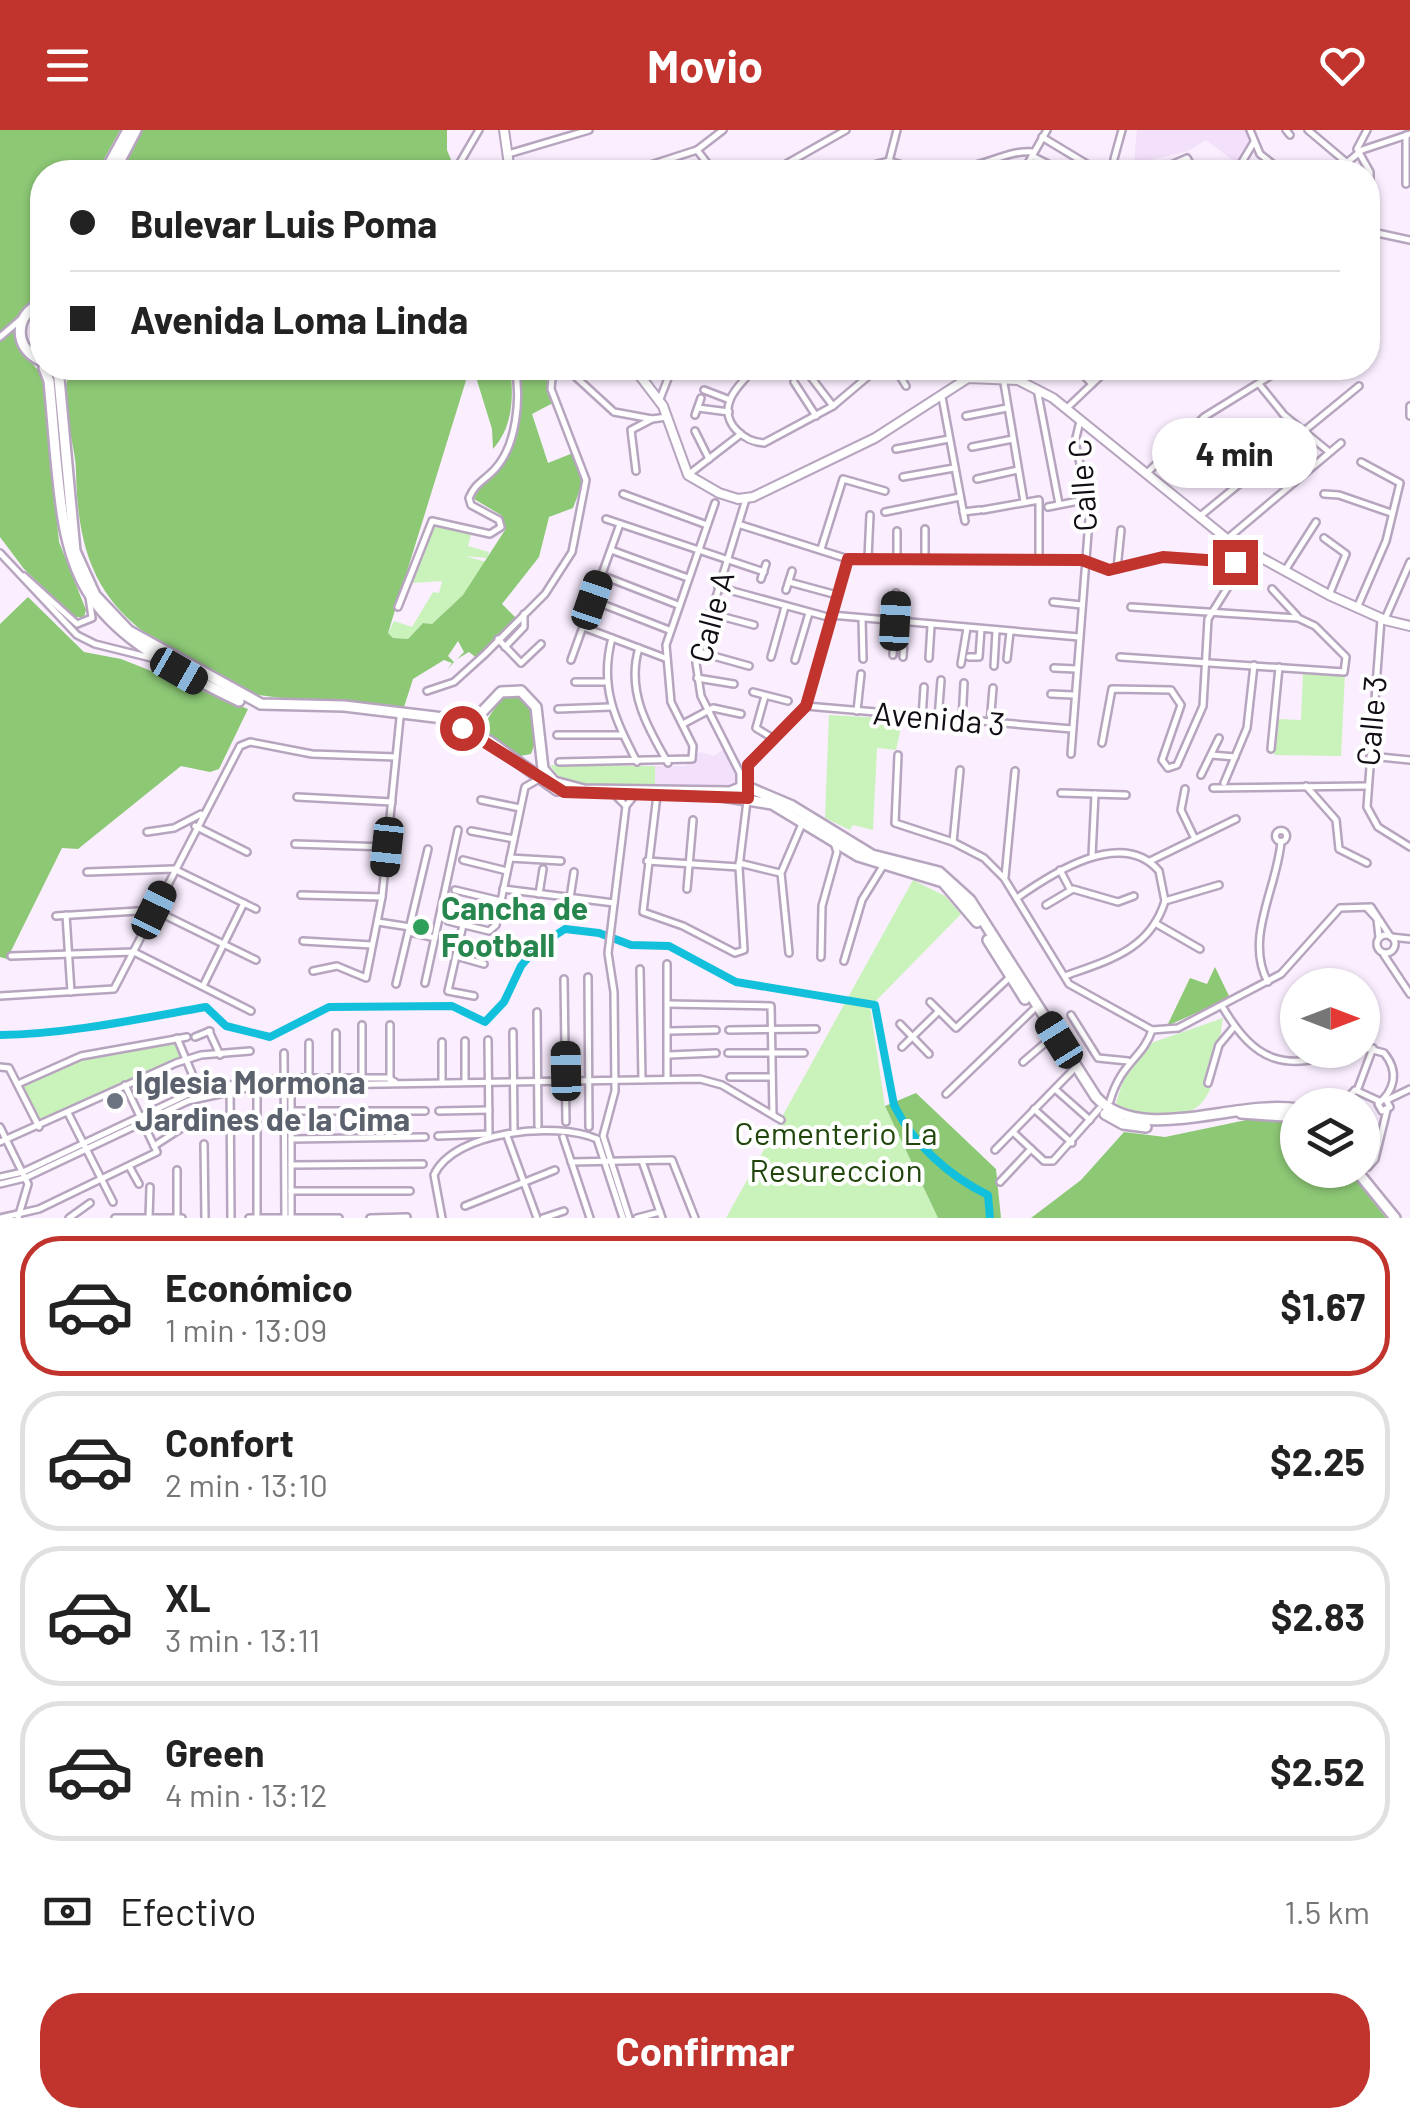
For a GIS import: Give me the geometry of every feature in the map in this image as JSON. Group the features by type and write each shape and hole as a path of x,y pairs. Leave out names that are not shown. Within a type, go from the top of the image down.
{"highway":[{"path":"112,160 128,130"},
{"path":"120,160 136,130"},
{"path":"30,312 23,318 20,339 30,350"},
{"path":"49,380 65,539 88,597 117,631 162,661 258,708 345,710 404,716 462,728 489,742 539,779 570,793 634,796 743,792 781,808 836,847 949,886 1072,1071 1099,1109 1115,1120 1140,1127 1254,1112 1280,1115"},
{"path":"59,380 74,543 90,587 113,616 155,649 258,703 460,720 482,712 503,691 526,694 536,706 544,772 568,787 743,792 792,806 872,856 926,868 955,883 1096,1098 1115,1113 1158,1122 1257,1105 1280,1107"},
{"path":"482,712 480,728 489,742"},
{"path":"516,762 534,759 539,743"},
{"path":"1376,1188 1398,1218"}],"main road":[{"path":"504,130 509,160"},
{"path":"644,380 660,399 688,475 719,493 746,499 875,438 941,392 967,380"},
{"path":"1018,380 1037,387 1227,538 1329,595 1383,619 1410,626"}],"street":[{"path":"462,160 479,130"},
{"path":"508,154 590,130"},
{"path":"666,160 697,150 722,130"},
{"path":"793,160 846,130"},
{"path":"889,160 896,130"},
{"path":"1030,160 1047,130"},
{"path":"1114,160 1122,130"},
{"path":"1250,130 1260,154 1267,160"},
{"path":"1308,130 1344,160"},
{"path":"1363,160 1359,152 1366,130"},
{"path":"1349,160 1404,134 1406,184"},
{"path":"1042,138 1080,160"},
{"path":"1245,160 1254,142"},
{"path":"697,150 705,160"},
{"path":"995,160 1015,151 1043,160"},
{"path":"1250,154 1260,154"},
{"path":"1380,234 1410,240"},
{"path":"0,338 23,318"},
{"path":"0,338 20,339"},
{"path":"398,607 432,521 490,534 500,527 499,520 471,505 469,498 477,482 501,460 516,416 516,380"},
{"path":"427,691 454,682 524,614 563,570 572,552 585,487 551,389 552,380"},
{"path":"578,380 614,412 652,419 667,417"},
{"path":"660,399 667,380"},
{"path":"745,380 730,400 729,412 740,434 754,442 771,442 833,406 859,380"},
{"path":"813,380 833,406"},
{"path":"902,380 906,386"},
{"path":"1003,380 1024,502"},
{"path":"1088,380 1092,384"},
{"path":"1066,409 1096,380"},
{"path":"1146,474 1204,417 1263,380"},
{"path":"794,382 816,416"},
{"path":"1258,383 1284,415 1328,452"},
{"path":"1199,517 1359,386"},
{"path":"1037,387 1059,504"},
{"path":"941,392 965,522"},
{"path":"729,412 696,411 703,394 730,400"},
{"path":"1410,406 1410,416"},
{"path":"966,416 1008,408"},
{"path":"636,471 631,430 652,419"},
{"name":"Calle C","path":"1071,754 1089,499 1075,442 1080,422"},
{"path":"695,431 709,459"},
{"path":"688,475 740,434"},
{"path":"972,447 1013,438"},
{"path":"896,449 949,439"},
{"path":"1227,538 1341,443"},
{"path":"1357,608 1386,541 1400,483 1361,462"},
{"path":"903,478 954,468"},
{"path":"978,478 1018,470"},
{"path":"821,550 843,479 885,491"},
{"path":"623,494 707,525"},
{"path":"1324,494 1339,495 1392,513"},
{"path":"886,512 960,498"},
{"name":"Calle A","path":"743,792 736,766 706,710 696,678 697,651 741,525 746,499"},
{"path":"1048,507 1089,499"},
{"path":"963,512 1039,500 1039,559"},
{"path":"559,762 687,763 693,758 671,702 664,658 669,630 716,502"},
{"path":"868,558 870,514"},
{"path":"606,519 764,572"},
{"path":"1286,569 1316,522"},
{"path":"571,660 620,524"},
{"path":"741,525 848,559 1086,560 1106,570 1163,557 1235,562 1259,556"},
{"path":"924,529 925,558"},
{"path":"1117,569 1121,530"},
{"path":"897,531 897,558"},
{"path":"1324,538 1346,554 1329,595"},
{"path":"1102,743 1112,689 1171,690 1181,705 1162,760 1168,768 1179,762 1201,715 1211,612 1233,579 1235,562 1244,548"},
{"path":"610,550 688,578"},
{"path":"0,553 78,635 95,644 162,661"},
{"path":"658,795 642,906 646,915 683,926 741,953 739,865 745,776 748,765 806,706 828,616 848,559"},
{"name":"Calle 3","path":"1410,562 1383,619 1366,786 1373,823 1410,847"},
{"path":"16,571 76,624 92,618 88,597"},
{"path":"786,590 792,571"},
{"path":"601,576 678,605"},
{"path":"789,582 837,595"},
{"path":"718,587 828,616 1079,637"},
{"path":"1120,656 1344,672 1346,657 1334,642 1298,618 1272,588"},
{"path":"893,654 896,593"},
{"path":"592,600 669,630"},
{"path":"1053,602 1082,605"},
{"path":"771,657 786,606"},
{"path":"1131,607 1298,618"},
{"path":"708,613 754,625"},
{"path":"795,660 809,613"},
{"path":"505,646 524,627 524,614"},
{"path":"862,618 863,658"},
{"path":"902,657 905,622"},
{"path":"929,658 932,625"},
{"path":"582,627 664,658"},
{"path":"961,664 967,628"},
{"path":"969,657 979,657 981,630"},
{"path":"994,666 996,631"},
{"path":"1008,660 1010,632"},
{"path":"612,638 605,682 610,707 637,762"},
{"path":"498,639 524,662 541,644"},
{"path":"639,648 633,666 634,690 668,763"},
{"path":"697,651 748,666"},
{"path":"1224,783 1249,717 1254,665"},
{"path":"1272,749 1279,667"},
{"path":"1054,668 1077,669"},
{"path":"856,712 862,674"},
{"path":"696,678 734,684"},
{"path":"938,719 941,680"},
{"path":"575,682 605,682"},
{"path":"962,721 964,683"},
{"path":"922,718 924,687"},
{"path":"990,724 993,688"},
{"path":"753,692 788,702"},
{"path":"1051,694 1074,696"},
{"path":"766,696 756,728 774,739"},
{"name":"Avenida 3","path":"806,706 1072,729"},
{"path":"558,708 610,707"},
{"path":"682,724 706,710 741,714"},
{"path":"312,971 337,966 366,978 382,897 404,716"},
{"path":"1000,724 1000,738"},
{"path":"558,735 623,735"},
{"path":"1201,775 1219,738"},
{"path":"0,996 114,989 234,753 250,742 312,754 396,757"},
{"path":"1211,754 1235,757"},
{"path":"898,755 894,823 953,842 984,858 1004,878 1074,988 1152,1030 1178,1028 1268,982 1291,966 1335,911 1365,906 1380,914 1391,937 1394,970"},
{"path":"1370,756 1410,760"},
{"path":"736,766 748,765"},
{"path":"953,842 960,770"},
{"path":"1004,878 1015,771"},
{"path":"448,921 493,930 526,784 539,779"},
{"path":"1060,784 1060,796 1126,795"},
{"path":"1306,786 1336,820 1339,850 1366,863"},
{"path":"1213,788 1366,786"},
{"path":"1185,789 1182,810 1194,838"},
{"path":"1092,857 1095,794"},
{"path":"616,796 626,806"},
{"path":"626,1218 600,1138 616,1082 609,944 626,806 634,796"},
{"path":"297,797 392,802"},
{"path":"481,800 520,808"},
{"path":"147,832 174,828 201,814"},
{"path":"687,889 694,820"},
{"path":"1150,861 1236,820"},
{"path":"789,953 781,873 804,822"},
{"path":"196,826 247,852"},
{"path":"425,983 458,830"},
{"path":"471,831 514,840"},
{"path":"1268,982 1259,962 1258,943 1280,842"},
{"path":"295,844 387,847"},
{"path":"821,957 822,906 836,847"},
{"path":"396,984 428,849"},
{"path":"1017,898 1060,870 1092,857 1134,856 1150,861 1162,878 1165,901 1155,923 1130,951 1063,976"},
{"path":"510,858 561,861"},
{"path":"463,860 507,871"},
{"path":"647,861 739,865 781,873"},
{"path":"844,961 862,900 883,866"},
{"path":"88,872 174,869 256,909"},
{"path":"539,894 543,869"},
{"path":"1060,870 1070,889 1118,902 1134,896"},
{"path":"570,898 574,872"},
{"path":"1165,901 1220,885"},
{"path":"504,889 614,903"},
{"path":"1046,904 1070,889"},
{"path":"455,890 501,901"},
{"path":"301,895 382,897"},
{"path":"203,986 244,903"},
{"path":"1365,906 1378,919 1382,951 1410,994"},
{"path":"56,916 154,910 256,960"},
{"path":"66,915 72,992"},
{"path":"378,922 434,938"},
{"path":"1155,923 1200,949"},
{"path":"464,926 448,991 474,996"},
{"path":"1379,940 1408,939"},
{"path":"1382,951 1392,951 1408,939"},
{"path":"303,941 372,945"},
{"path":"11,956 134,952 251,1011"},
{"path":"456,956 484,964"},
{"path":"667,964 668,1079"},
{"path":"640,968 642,1080"},
{"path":"400,973 413,975"},
{"path":"930,1002 956,1028 1010,976"},
{"path":"588,977 589,1127"},
{"path":"564,979 566,1122"},
{"path":"668,1004 768,1004 773,1010 773,1115"},
{"path":"1222,1006 1254,1049 1280,1057"},
{"path":"902,1048 939,1010"},
{"path":"946,1094 1033,1010"},
{"path":"538,1012 538,1126"},
{"path":"1070,1016 1098,1058 1128,1061"},
{"path":"900,1024 930,1054"},
{"path":"390,1025 393,1081"},
{"path":"362,1026 362,1078"},
{"path":"1208,1083 1219,1045 1234,1027"},
{"path":"730,1030 816,1029"},
{"path":"668,1031 716,1030"},
{"path":"1110,1101 1128,1061 1144,1046 1152,1030"},
{"path":"18,1084 81,1056 210,1031 220,1054"},
{"path":"513,1032 514,1130"},
{"path":"336,1033 336,1078"},
{"path":"177,1038 200,1092"},
{"path":"1023,1062 1050,1038"},
{"path":"438,1136 489,1134 488,1040"},
{"path":"465,1041 465,1082"},
{"path":"442,1042 442,1082"},
{"path":"310,1043 310,1078"},
{"path":"3,1141 186,1060 250,1051"},
{"path":"1380,1051 1393,1068 1394,1081 1380,1107"},
{"path":"284,1053 291,1111 288,1218"},
{"path":"668,1054 716,1053"},
{"path":"728,1053 804,1053"},
{"path":"0,1066 9,1068 39,1127"},
{"path":"995,1150 1072,1071"},
{"path":"730,1077 773,1076"},
{"path":"288,1082 310,1078 393,1081"},
{"path":"0,1181 24,1175 140,1114 200,1092 257,1083 713,1081 781,1120"},
{"path":"288,1082 288,1218"},
{"path":"257,1083 257,1218"},
{"path":"0,1218 20,1216 72,1195 157,1152 125,1085"},
{"path":"230,1086 231,1218"},
{"path":"1054,1089 1090,1120"},
{"path":"1380,1099 1410,1089"},
{"path":"84,1145 143,1122 200,1092"},
{"path":"1013,1132 1050,1162 1072,1143 1099,1109"},
{"path":"1380,1109 1388,1110 1380,1140"},
{"path":"438,1111 489,1110"},
{"path":"1034,1110 1072,1143"},
{"path":"291,1111 425,1111"},
{"path":"68,1113 113,1202"},
{"path":"154,1146 191,1122 215,1118"},
{"path":"0,1127 3,1141 24,1175 28,1195 20,1216"},
{"path":"442,1218 434,1175 438,1166 464,1144 563,1129 600,1138"},
{"path":"507,1136 540,1218 564,1211"},
{"path":"291,1139 425,1137"},
{"path":"564,1137 590,1218"},
{"path":"204,1144 205,1218"},
{"path":"1000,1182 1031,1149"},
{"path":"637,1218 661,1215 642,1161"},
{"path":"571,1162 675,1162 695,1218"},
{"path":"291,1165 423,1164"},
{"path":"130,1166 138,1184"},
{"path":"120,1216 180,1218 176,1170"},
{"path":"466,1206 555,1170"},
{"path":"149,1218 150,1187"},
{"path":"291,1192 410,1191"},
{"path":"72,1195 79,1210"},
{"path":"69,1218 90,1203"},
{"path":"249,1218 339,1218"},
{"path":"370,1218 407,1218"}],"shaded area":[{"path":"1137,130 1248,130 1249,140 1240,160 1233,160 1206,140 1188,151 1134,160"},
{"path":"724,749 739,781 733,789 655,788 655,766 685,766 700,752 714,756"}],"green space":[{"path":"0,130 120,130 104,160 30,160 30,304 14,319 16,345 30,361 30,380 43,380 59,542 86,610 84,617 75,617 24,569 0,537"},
{"path":"141,130 447,130 451,160 126,160"},
{"path":"68,380 466,380 388,633 393,638 408,639 423,623 432,624 463,595 505,530 501,515 474,499 500,469 513,446 521,407 521,380 550,380 553,403 532,414 548,463 573,453 584,479 573,508 549,517 539,557 502,604 518,620 478,659 469,652 457,659 464,652 458,641 448,656 454,662 447,670 452,663 444,660 413,679 404,707 259,695 166,648 141,630 104,589 83,538 65,391"},
{"path":"477,380 511,380 505,431 493,449 492,429"},
{"path":"432,523 472,531 468,546 489,552 487,558 465,556 486,562 463,595 432,624 423,623 408,639 392,638 388,633 394,621 412,627 433,592 439,593 442,581 412,583"},
{"path":"28,597 84,652 121,659 248,709 219,769 210,772 181,766 78,849 62,848 7,959 0,957 0,624"},
{"path":"1303,672 1345,674 1341,756 1274,755 1278,719 1301,720"},
{"path":"519,693 529,706 536,729 531,754 520,756 487,735 483,726 502,697"},
{"path":"829,715 903,719 896,750 877,748 873,830 853,825 850,830 825,818"},
{"path":"550,765 655,766 655,788 584,787 562,782"},
{"name":"Cementerio La Resureccion","path":"913,880 945,896 961,914 870,1007 885,1106 938,1218 726,1218"},
{"path":"1215,967 1230,998 1167,1026 1190,978 1207,984"},
{"path":"1223,1018 1212,1085 1195,1109 1160,1116 1131,1112 1116,1103 1131,1056 1154,1042"},
{"path":"174,1042 183,1059 40,1123 20,1085 80,1059"},
{"path":"916,1093 996,1169 1001,1218 938,1218 885,1106"},
{"path":"1251,1119 1280,1121 1280,1188 1362,1188 1386,1218 1031,1218 1081,1180 1124,1132 1165,1137"}],"waterway":[{"path":"0,1035 77,1029 206,1007 226,1026 270,1037 329,1007 452,1006 485,1022 504,1002 521,966 537,947 565,929 599,933 631,945 669,946 736,982 875,1005 894,1105 911,1133 934,1158 988,1195 990,1218"}],"place":[{"name":"Cancha de Football","path":"421,927"},
{"name":"Iglesia Mormona Jardines de la Cima","path":"115,1101"}],"route":[{"path":"462,728 564,792 748,798 748,765 806,706 848,559 1086,560 1109,570 1163,557 1235,562"}]}
